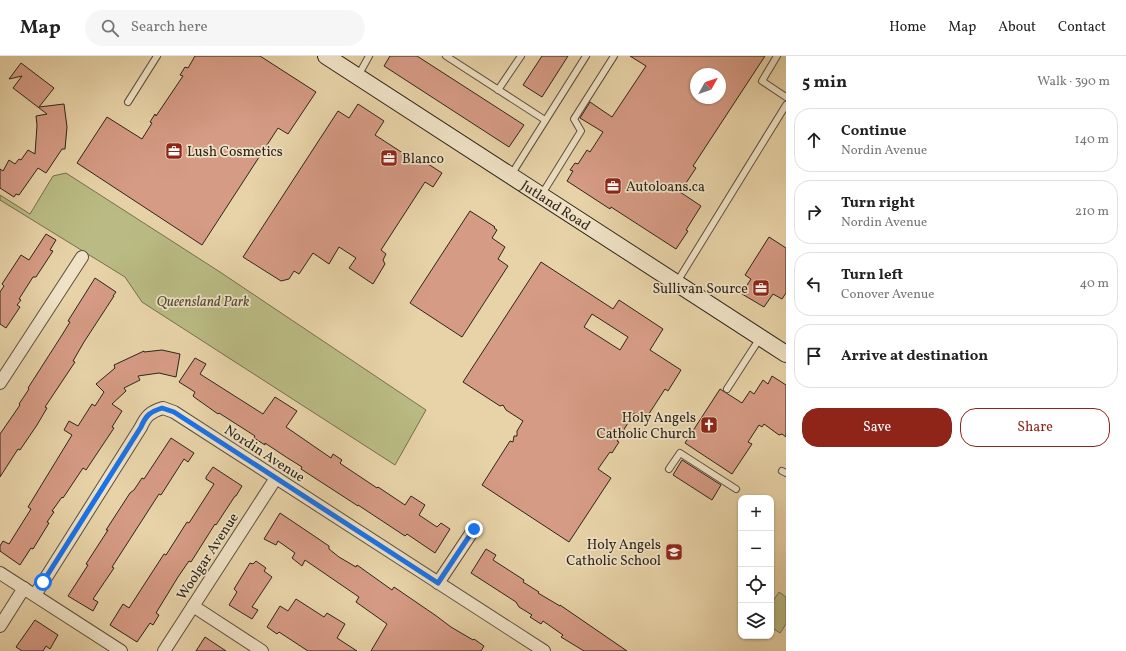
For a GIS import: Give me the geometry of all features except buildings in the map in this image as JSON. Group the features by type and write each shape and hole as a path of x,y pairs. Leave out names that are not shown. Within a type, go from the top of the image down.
{"street":[{"name":"Jutland Road","path":"326,56 786,354"},
{"path":"0,383 82,257"},
{"name":"Nordin Avenue","path":"35,595 141,427 145,418 152,412 162,408 170,410 544,651"},
{"name":"Woolgar Avenue","path":"164,651 276,478"},
{"path":"438,583 474,529"},
{"path":"0,573 121,651"},
{"path":"0,626 24,588"},
{"path":"193,606 262,651"}],"lane":[{"path":"128,102 157,56"},
{"path":"358,76 369,56"},
{"path":"446,56 457,59 498,90 545,120"},
{"path":"498,90 521,56"},
{"path":"511,176 586,56"},
{"path":"541,196 581,131 574,119 614,56"},
{"path":"777,56 762,81 786,97"},
{"path":"677,283 786,105"},
{"path":"727,389 760,338"},
{"path":"669,469 680,453 736,490"}],"green space":[{"name":"Queensland Park","path":"66,173 220,272 426,410 395,465 142,302 125,277 0,200 0,195 30,214 53,176"},
{"path":"779,592 786,597 786,624 780,633 774,629 774,600"}],"place":[{"name":"Lush Cosmetics","path":"174,151"},
{"name":"Blanco","path":"389,158"},
{"name":"Autoloans.ca","path":"613,186"},
{"name":"Sullivan Source","path":"761,288"},
{"name":"Holy Angels Catholic Church","path":"709,425"},
{"name":"Holy Angels Catholic School","path":"674,552"}],"route":[{"path":"43,582 141,427 145,418 152,412 162,408 174,412 438,583 474,529"}]}
